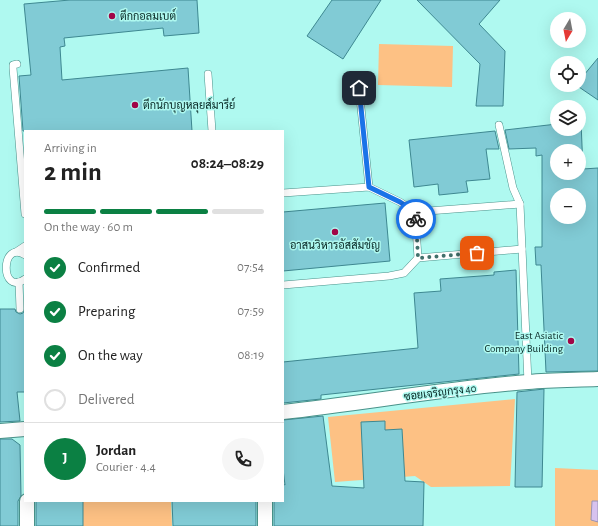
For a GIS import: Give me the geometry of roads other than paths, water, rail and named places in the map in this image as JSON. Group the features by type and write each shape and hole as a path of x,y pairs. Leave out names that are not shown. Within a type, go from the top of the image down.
{"street":[{"name":"ซอยเจริญกรุง 40","path":"284,412 528,382 598,379"},
{"path":"0,431 24,429"},
{"path":"27,502 27,526"},
{"path":"265,502 265,526"}],"lane":[{"path":"17,64 13,65 13,68 24,202"},
{"path":"208,74 212,130"},
{"path":"359,88 369,187"},
{"path":"499,125 514,188 520,204 528,382"},
{"path":"284,193 369,187 400,202 415,212 520,204"},
{"path":"415,212 418,258"},
{"path":"20,309 22,280 12,282 2,276 1,263 8,255 24,247"},
{"path":"284,285 389,276 404,273 418,258 522,249"},
{"path":"16,252 24,255"}],"place":[{"name":"ตึกกอลมเบต์","path":"112,16"},
{"name":"ตึกนักบุญหลุยส์มารีย์","path":"135,105"},
{"name":"อาสนวิหารอัสสัมชัญ","path":"335,232"},
{"name":"East Asiatic Company Building","path":"571,341"}]}
